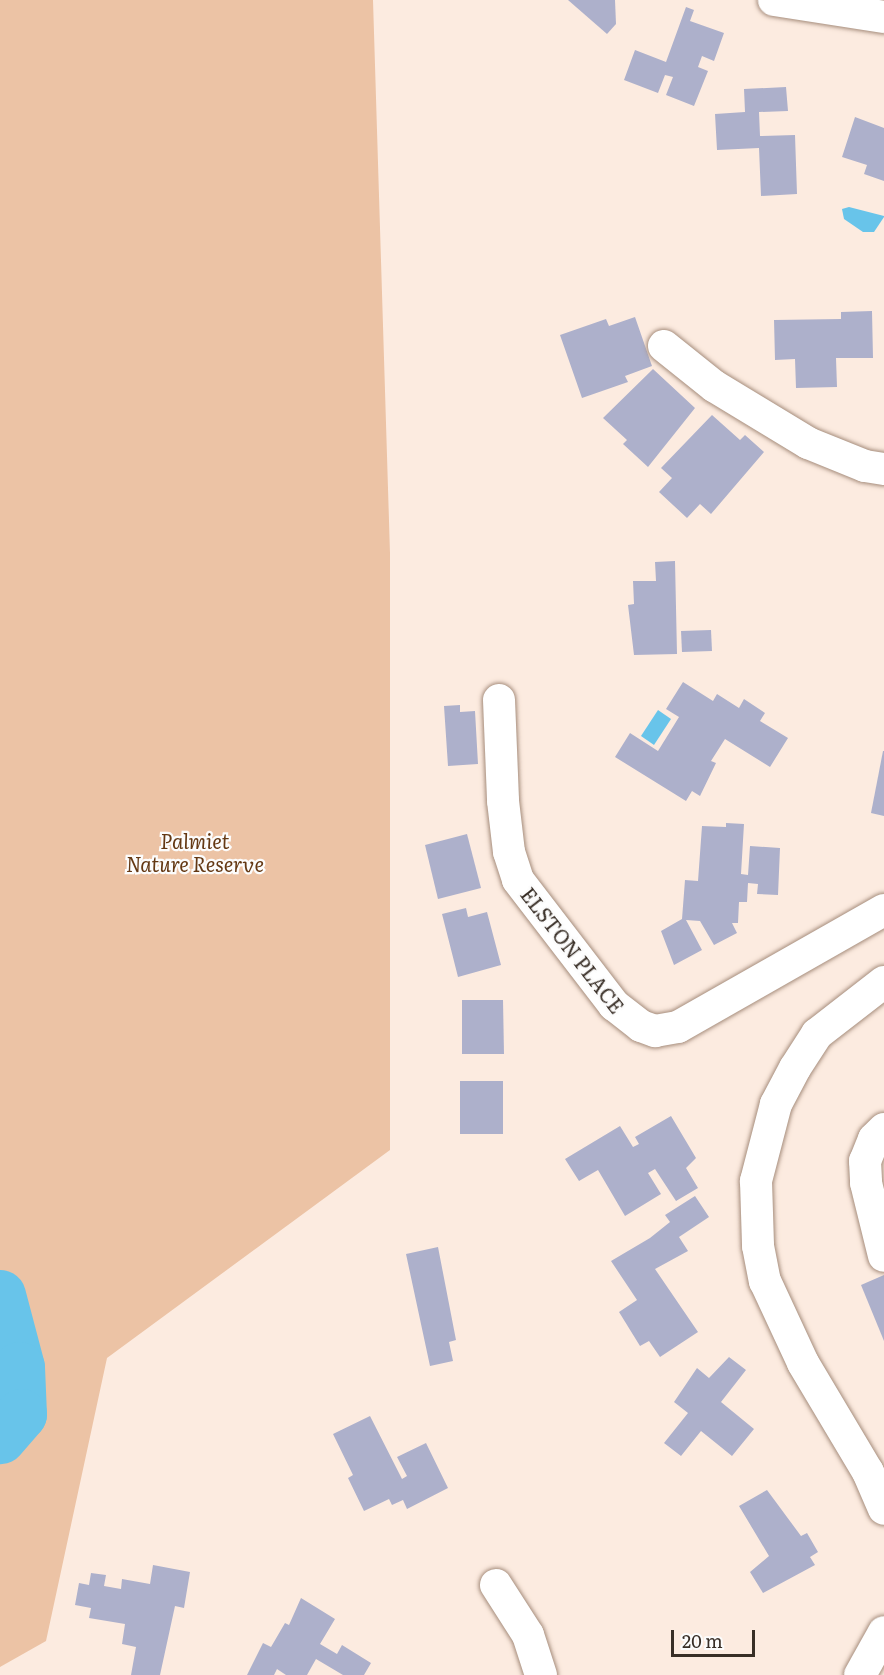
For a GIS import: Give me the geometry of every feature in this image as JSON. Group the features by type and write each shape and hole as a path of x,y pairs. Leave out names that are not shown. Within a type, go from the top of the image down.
{"street":[{"path":"774,0 884,17"},
{"path":"664,346 714,386 808,443 865,466 884,469"},
{"name":"ELSTON PLACE","path":"499,700 503,801 509,852 518,880 614,1005 641,1026 654,1031 678,1027 884,910"},
{"path":"884,982 817,1035 795,1068 776,1104 756,1181 758,1246 765,1281 803,1363 868,1472 884,1509"},
{"path":"884,1129 874,1139 866,1161 866,1183 884,1256"},
{"path":"496,1585 528,1635 541,1675"},
{"path":"860,1675 884,1632"}],"green space":[{"name":"Palmiet Nature Reserve","path":"0,0 373,0 390,553 390,1150 107,1358 46,1641 0,1667"}],"water":[{"path":"849,207 884,217 874,232 863,232 844,219 842,209"},
{"path":"658,710 671,719 654,745 641,736"}],"building":[{"path":"568,0 615,0 616,24 607,34"},
{"path":"686,7 694,10 690,21 724,33 714,61 702,56 698,67 708,71 694,106 666,95 673,77 665,75 658,93 624,80 635,50 666,62"},
{"path":"786,87 788,111 759,112 760,136 795,135 797,194 761,196 759,148 717,150 715,114 745,112 744,89"},
{"path":"855,117 884,128 884,181 864,174 867,165 842,157"},
{"path":"872,311 873,358 836,358 837,387 796,388 795,359 775,360 774,320 841,319 841,312"},
{"path":"635,317 652,366 625,376 628,382 582,398 560,335 606,319 609,326"},
{"path":"653,369 695,408 648,467 623,444 627,440 603,418"},
{"path":"712,415 740,440 745,435 764,452 711,514 700,504 687,518 659,492 672,478 661,468"},
{"path":"675,561 677,654 634,655 628,605 634,604 633,581 656,581 655,562"},
{"path":"711,630 712,651 682,652 681,631"},
{"path":"683,682 713,701 717,694 739,708 744,699 765,713 760,721 788,738 770,767 725,739 711,761 716,763 700,796 692,791 686,801 615,757 630,733 658,751 679,717 666,709"},
{"path":"460,705 460,712 475,711 478,764 448,766 444,706"},
{"path":"884,751 884,816 871,813"},
{"path":"726,823 744,824 741,874 748,875 750,846 780,848 778,895 757,894 758,884 748,883 747,902 739,902 738,923 732,923 737,933 714,945 700,921 686,920 702,950 674,965 661,931 682,919 685,880 698,881 702,826 726,827"},
{"path":"467,834 481,888 438,899 425,845"},
{"path":"466,908 468,917 487,912 501,965 458,977 442,914"},
{"path":"462,1000 503,1000 504,1054 462,1054"},
{"path":"460,1081 503,1081 503,1134 460,1134"},
{"path":"671,1116 696,1158 686,1168 698,1188 676,1201 655,1169 648,1173 661,1194 625,1216 598,1170 579,1181 565,1159 620,1126 633,1147 639,1144 635,1137"},
{"path":"695,1196 709,1217 679,1237 688,1251 655,1269 698,1332 660,1357 649,1341 640,1346 619,1312 637,1300 611,1261 650,1238 670,1222 665,1215"},
{"path":"438,1247 456,1340 449,1342 453,1361 430,1366 406,1254"},
{"path":"884,1275 884,1341 861,1285"},
{"path":"729,1357 746,1370 721,1402 754,1429 732,1456 701,1431 681,1456 664,1443 688,1413 674,1402 697,1368 709,1378"},
{"path":"370,1416 402,1479 407,1476 397,1457 426,1443 448,1488 407,1509 403,1500 392,1505 389,1499 364,1511 348,1478 353,1475 333,1434"},
{"path":"767,1490 801,1536 807,1533 818,1552 810,1557 815,1565 763,1593 750,1572 769,1556 739,1506"},
{"path":"153,1565 190,1572 184,1608 175,1606 160,1675 131,1675 136,1647 122,1644 125,1624 89,1618 91,1608 75,1605 79,1583 89,1585 91,1573 106,1575 104,1586 121,1589 122,1579 150,1584"},
{"path":"301,1598 335,1619 320,1644 337,1654 342,1645 371,1663 364,1675 343,1675 316,1659 307,1675 286,1675 277,1669 274,1675 247,1675 263,1643 271,1647 285,1623 289,1625"}],"waterway":[{"path":"0,1295 19,1367 21,1414 0,1438"}]}
